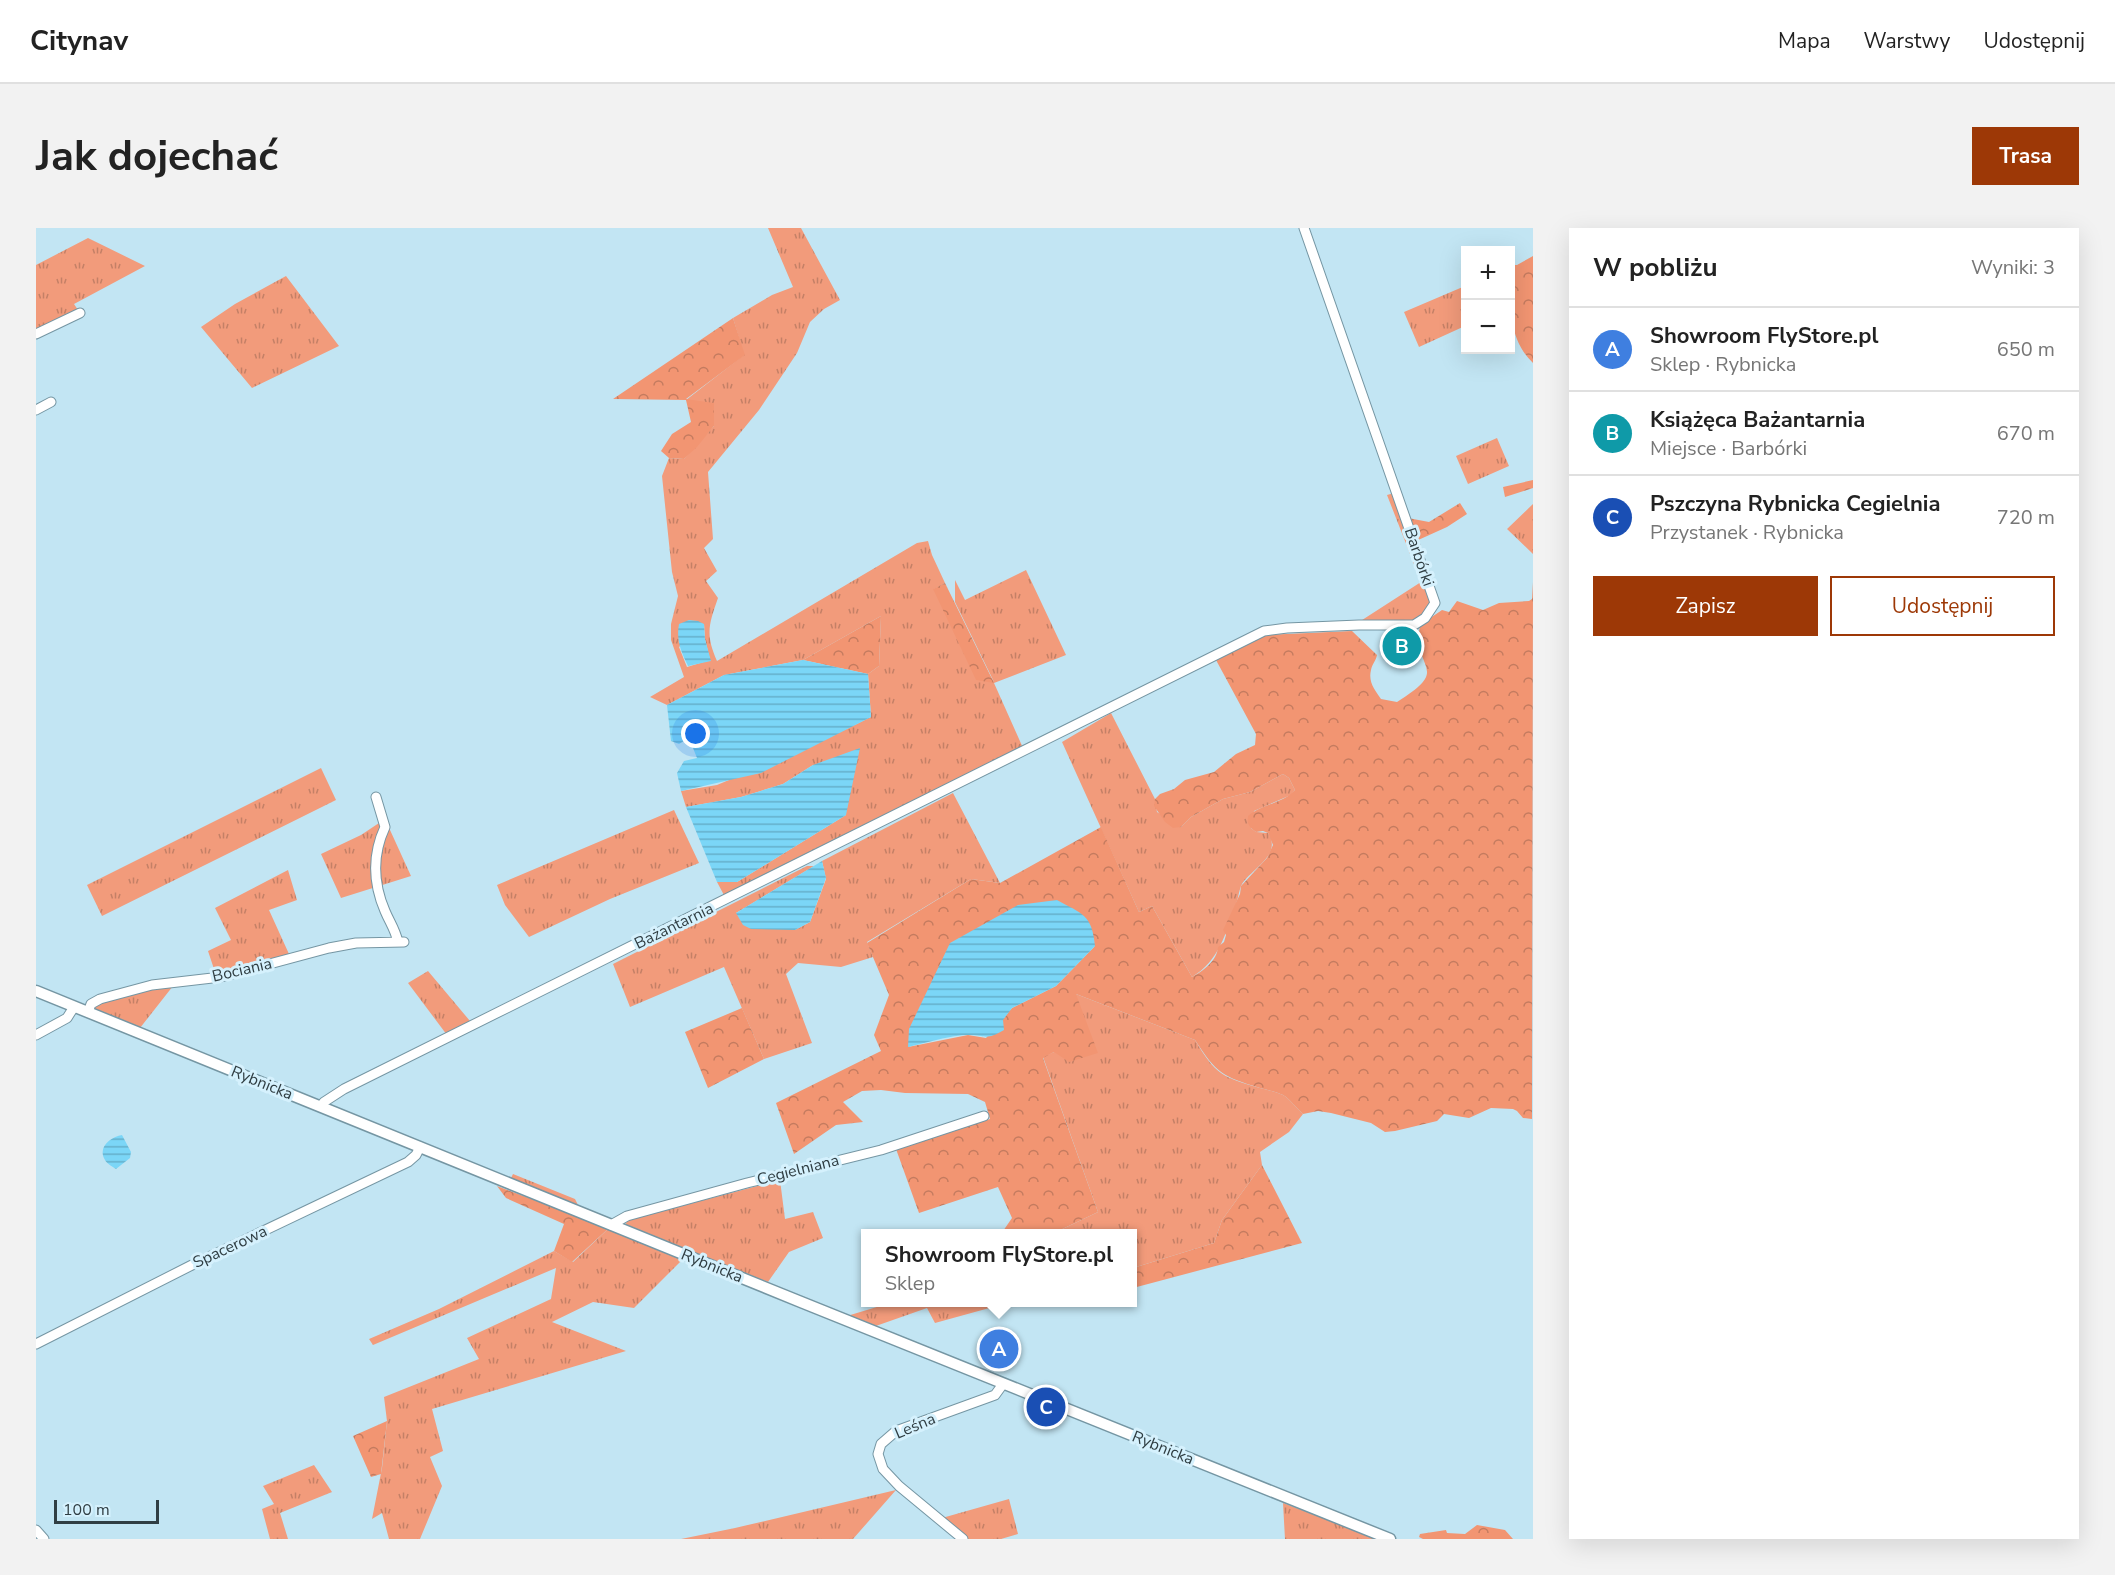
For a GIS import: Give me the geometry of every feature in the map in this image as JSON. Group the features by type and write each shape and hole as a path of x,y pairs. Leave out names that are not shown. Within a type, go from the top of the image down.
{"main road":[{"name":"Rybnicka","path":"36,991 1390,1539"}],"street":[{"name":"Barbórki","path":"1029,747 1264,632 1287,628 1414,625 1431,611 1435,603 1304,228"},
{"path":"36,334 80,313"},
{"path":"36,410 51,402"},
{"name":"Bażantarnia","path":"321,1106 344,1089 907,810 1029,747"},
{"name":"Bociania","path":"88,1012 91,1004 100,999 152,985 221,977 356,943 401,942 386,913 378,892 375,875 375,858 379,838 385,827 376,796"},
{"path":"36,1035 68,1018 74,1007"},
{"name":"Cegielniana","path":"611,1225 627,1216 880,1150 984,1116"},
{"name":"Spacerowa","path":"36,1344 192,1265 408,1162 416,1155 420,1147"},
{"name":"Leśna","path":"963,1539 899,1486 884,1469 878,1454 881,1444 896,1431 985,1399 994,1395 1003,1384"},
{"path":"36,1530 44,1539"}],"green space":[{"path":"768,228 801,228 840,300 824,309 810,322 797,353 759,410 708,472 713,539 704,548 717,571 706,581 718,598 710,629 711,643 717,661 917,543 928,541 945,583 934,589 994,682 955,602 955,580 965,600 1026,570 1066,655 994,683 1023,748 725,897 717,882 737,882 846,815 813,765 783,784 741,797 686,807 681,791 717,785 826,739 871,717 868,674 879,666 881,616 803,660 724,675 667,705 650,697 684,677 671,640 671,624 678,596 672,572 662,476 669,458 684,459 714,426 686,400 744,355 733,318 772,295 793,287","holes":["704,624 710,660 687,667 679,647"]},
{"path":"88,238 145,266 74,304 80,313 36,336 36,265"},
{"path":"1533,256 1533,363 1524,353 1515,333 1515,265"},
{"path":"286,276 339,346 252,388 201,327 235,304"},
{"path":"1461,288 1461,328 1419,347 1404,312"},
{"path":"733,318 745,355 686,399 714,403 714,426 684,459 669,458 661,451 672,434 691,422 686,400 613,399"},
{"path":"1497,438 1509,466 1468,484 1456,456"},
{"path":"1533,480 1533,488 1505,497 1503,487"},
{"path":"1394,493 1432,603 1423,616 1411,623 1359,622 1421,582 1387,495"},
{"path":"1460,503 1467,514 1447,527 1416,541 1408,518 1429,522"},
{"path":"1533,504 1533,554 1507,529"},
{"path":"1533,582 1532,1119 1523,1118 1513,1109 1491,1108 1469,1118 1444,1114 1437,1121 1385,1132 1371,1123 1331,1113 1318,1111 1303,1114 1283,1095 1229,1077 1215,1067 1195,1040 1076,994 1098,1053 1069,1062 1054,1052 1043,1058 1098,1212 1062,1229 1004,1229 1012,1218 998,1187 919,1213 896,1149 990,1119 985,1102 968,1094 862,1091 843,1102 863,1122 836,1125 794,1154 776,1103 881,1051 874,1035 889,995 867,943 971,879 1000,883 1101,827 1139,912 1152,906 1192,977 1205,969 1212,961 1218,947 1224,942 1226,935 1223,930 1240,894 1241,886 1267,858 1273,845 1268,833 1256,832 1250,827 1248,816 1285,798 1295,790 1289,778 1283,774 1250,792 1223,799 1191,817 1181,827 1173,828 1165,822 1154,806 1155,799 1160,794 1174,789 1185,780 1214,772 1236,754 1255,745 1256,734 1216,660 1264,635 1352,631 1377,655 1370,674 1376,692 1381,699 1397,702 1414,691 1427,675 1419,640 1420,625 1442,610 1449,612 1457,601 1483,610 1499,603 1532,599","holes":["1095,946 1056,986 1012,1008 986,1038 968,1035 908,1047"]},
{"path":"945,583 994,683 976,680 933,589"},
{"path":"881,616 879,666 868,674 803,660"},
{"path":"1111,713 1155,799 1157,812 1181,827 1191,817 1223,799 1250,792 1283,774 1289,778 1295,790 1291,795 1254,811 1251,828 1256,832 1268,833 1272,841 1271,849 1264,862 1241,886 1229,925 1215,955 1192,977 1152,906 1139,912 1062,742"},
{"path":"321,768 336,800 102,916 87,885"},
{"path":"953,793 1000,883 971,879 867,942 873,957 841,967 798,963 786,974 812,1043 764,1059 724,967 630,1007 613,964 807,866 814,866 736,913 795,930 810,922 826,879 822,861"},
{"path":"674,810 699,863 610,899 529,937 505,905 497,885"},
{"path":"385,819 411,876 341,898 321,854 361,835"},
{"path":"288,870 297,900 269,910 289,954 221,974 215,972 208,951 231,940 215,908"},
{"path":"428,971 470,1021 447,1035 408,983"},
{"path":"173,986 140,1028 94,1009 99,1004 118,997"},
{"path":"1076,994 1195,1040 1209,1061 1221,1073 1237,1081 1283,1095 1303,1114 1289,1132 1260,1152 1262,1165 1222,1220 1214,1243 1137,1267 1137,1229 1062,1229 1098,1212 1043,1057 1054,1052"},
{"path":"742,1008 764,1059 708,1088 685,1032"},
{"path":"1262,1165 1302,1243 1137,1287 1137,1267 1214,1243 1222,1220"},
{"path":"513,1174 575,1199 579,1207 510,1180"},
{"path":"780,1180 785,1219 813,1212 823,1238 789,1252 768,1282 625,1225 628,1220"},
{"path":"497,1186 609,1228 572,1262 554,1251 564,1224 506,1198"},
{"path":"609,1228 683,1259 634,1308 593,1302 552,1322 626,1351 432,1409 443,1451 430,1457 442,1486 420,1539 389,1539 382,1513 372,1519 382,1468 387,1421 384,1397 479,1359 467,1338 551,1299 556,1268 373,1345 369,1339 439,1309 554,1251 573,1262"},
{"path":"877,1307 993,1307 935,1323 927,1308 873,1327 847,1316"},
{"path":"387,1421 381,1474 371,1477 353,1436"},
{"path":"314,1465 332,1492 280,1513 288,1539 270,1539 262,1509 274,1504 263,1486"},
{"path":"896,1490 853,1539 681,1539 735,1528"},
{"path":"1009,1499 1018,1534 1001,1539 967,1539 942,1518"},
{"path":"1283,1503 1378,1539 1285,1539"},
{"path":"1477,1525 1505,1530 1513,1539 1423,1539 1419,1537 1420,1534 1446,1530 1447,1533 1465,1534"}],"water":[{"path":"689,620 704,624 705,639 711,661 688,666 680,646 678,630 679,624"},
{"path":"803,660 868,674 871,717 761,773 681,791 677,773 684,761 697,758 689,738 679,744 671,741 667,705 724,675"},
{"path":"860,748 846,815 737,882 717,882 686,807 741,797 783,784 813,765"},
{"path":"822,861 826,878 810,922 795,930 751,929 743,925 736,913"},
{"path":"1057,900 1084,916 1094,935 1095,946 1056,986 1012,1008 1003,1020 1004,1030 993,1035 986,1037 954,1036 908,1047 909,1029 950,943 1018,905"},
{"path":"122,1135 131,1152 130,1158 116,1169 106,1161 103,1151 106,1143"}],"place":[{"name":"Książęca Bażantarnia","path":"1402,646"},
{"name":"Showroom FlyStore.pl","path":"999,1349"},
{"name":"Pszczyna Rybnicka Cegielnia","path":"1046,1407"}]}
